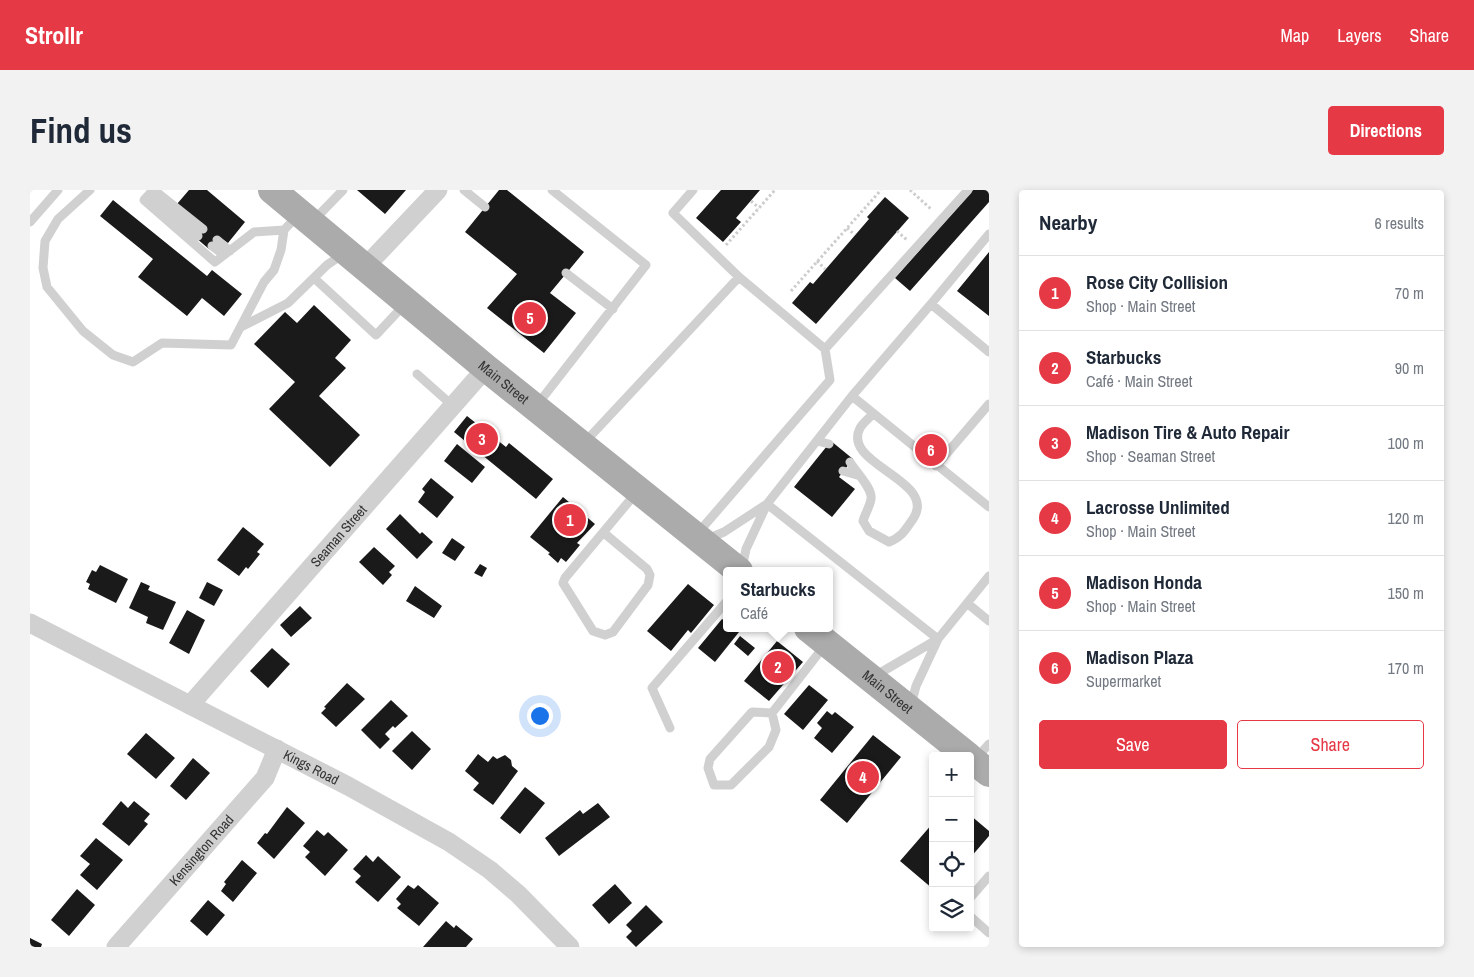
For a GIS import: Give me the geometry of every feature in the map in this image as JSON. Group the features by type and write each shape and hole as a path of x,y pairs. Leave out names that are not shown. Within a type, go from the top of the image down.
{"main road":[{"name":"Main Street","path":"272,190 299,222 357,259 486,368 735,567"},
{"name":"Main Street","path":"817,636 909,709 978,758"}],"street":[{"path":"357,259 438,190"},
{"name":"Seaman Street","path":"190,704 486,368"},
{"name":"Kings Road","path":"30,623 277,749 449,842 490,870 518,894 570,947"},
{"name":"Kensington Road","path":"116,947 265,778 277,749"}],"lane":[{"path":"30,222 58,190"},
{"path":"90,190 58,219 45,241 43,268 47,287 83,331 113,355 133,362 162,343 231,345 264,282 274,270 299,222"},
{"path":"201,233 151,192 144,200 215,262 254,232 299,222 344,190"},
{"path":"464,190 485,207"},
{"path":"535,407 646,265 552,190"},
{"path":"693,190 673,213 739,277 825,349 830,380 698,539"},
{"path":"825,349 968,190"},
{"path":"698,539 724,532 767,504 822,445 852,396 932,304 989,234"},
{"path":"214,243 227,253"},
{"path":"240,328 288,303 314,278 357,259"},
{"path":"566,273 613,309"},
{"path":"583,446 739,277"},
{"path":"314,278 376,335 408,301"},
{"path":"932,304 989,352"},
{"path":"417,374 453,406"},
{"path":"852,396 936,466 989,507"},
{"path":"936,466 989,404"},
{"path":"850,462 857,475 868,486 872,498 863,521 869,531 889,542 900,538 919,510 918,500 911,491 860,449 858,437 860,428 873,414"},
{"path":"843,472 857,475"},
{"path":"604,533 647,569 650,575 648,585 613,632 605,635 593,631 563,584 565,578 638,491"},
{"path":"741,567 746,549 767,504"},
{"path":"767,504 938,638"},
{"path":"909,709 916,686 938,638 989,576"},
{"path":"967,603 989,621"},
{"path":"670,728 652,688 723,606"},
{"path":"772,713 752,712 710,759 708,768 714,785 731,785 769,747 776,730 772,713 817,636"},
{"path":"871,678 938,638"},
{"path":"974,893 989,876"},
{"path":"974,920 989,933"}],"path":[{"path":"716,254 775,190"},
{"path":"791,291 881,190"},
{"path":"910,190 942,218"},
{"path":"751,201 759,208"},
{"path":"847,228 855,235"},
{"path":"817,262 825,269"}],"building":[{"path":"189,190 207,190 245,222 228,243 219,237 209,249 196,238 177,204"},
{"path":"357,190 406,190 385,214"},
{"path":"499,190 507,190 584,252 550,293 576,313 544,353 487,308 517,274 465,232"},
{"path":"721,190 760,190 736,218 741,222 723,242 696,218"},
{"path":"973,190 989,190 989,202 910,291 895,278"},
{"path":"885,197 909,218 816,324 792,303 810,282 813,284 869,219 867,217"},
{"path":"113,200 207,276 212,270 242,294 224,316 202,298 187,316 138,277 153,259 100,216"},
{"path":"989,252 989,316 957,291"},
{"path":"314,305 351,340 335,358 346,368 319,396 360,435 330,467 269,409 295,382 254,344 285,312 297,323"},
{"path":"467,416 506,447 509,443 553,479 536,499 454,432"},
{"path":"831,441 853,459 839,477 855,489 832,517 794,487"},
{"path":"457,444 485,467 472,483 444,461"},
{"path":"431,478 454,497 437,518 418,502 425,492 422,489"},
{"path":"563,497 595,524 577,543 580,545 566,562 561,558 558,563 548,554 550,553 530,537"},
{"path":"400,514 420,534 422,532 433,542 417,559 386,529"},
{"path":"243,527 264,544 257,552 260,554 248,569 246,567 239,576 217,560"},
{"path":"452,538 465,547 455,561 442,553"},
{"path":"374,547 395,566 389,572 392,575 383,585 359,562"},
{"path":"480,564 487,568 482,577 474,573"},
{"path":"100,565 128,579 116,603 88,589 90,584 86,582 92,570 96,572"},
{"path":"141,582 150,586 148,590 176,602 163,630 146,623 148,617 129,608"},
{"path":"207,582 223,590 214,606 199,598"},
{"path":"688,584 714,605 691,633 688,630 671,651 647,631"},
{"path":"415,586 442,606 434,618 406,601"},
{"path":"300,606 312,618 291,637 280,625"},
{"path":"187,610 205,620 189,654 169,643"},
{"path":"722,619 723,632 739,632 715,662 698,648"},
{"path":"740,636 755,648 748,656 734,644"},
{"path":"777,641 803,662 769,701 744,681"},
{"path":"272,648 290,664 268,688 250,671"},
{"path":"347,683 365,699 336,727 321,713 326,708 324,707"},
{"path":"809,685 828,700 803,730 784,714"},
{"path":"391,700 408,716 385,734 390,739 380,749 361,730"},
{"path":"827,711 832,715 835,712 854,727 832,753 814,738 822,728 817,723"},
{"path":"412,731 431,749 412,770 392,751"},
{"path":"146,733 175,758 156,779 127,754"},
{"path":"873,735 901,757 847,823 820,800"},
{"path":"478,754 488,762 493,756 497,759 505,755 511,760 512,766 518,771 493,805 473,790 479,783 465,771"},
{"path":"193,758 210,773 186,800 170,786"},
{"path":"525,787 545,803 520,834 500,818"},
{"path":"121,801 128,808 134,801 150,814 144,821 148,824 129,846 102,824"},
{"path":"598,803 610,817 559,856 545,838 580,810 583,814"},
{"path":"287,807 305,823 274,859 257,843 265,833 267,834"},
{"path":"974,818 989,831 989,836 974,853"},
{"path":"929,828 929,886 900,861"},
{"path":"317,830 324,836 328,832 348,850 325,876 305,857 310,852 303,846"},
{"path":"96,838 123,860 97,890 80,875 90,864 80,856"},
{"path":"366,855 373,862 378,856 401,877 378,902 355,882 361,876 353,869"},
{"path":"242,860 257,873 233,902 221,891 226,884 224,882"},
{"path":"615,884 632,903 609,924 592,905"},
{"path":"408,885 414,889 418,885 439,903 419,926 397,908 401,904 396,899"},
{"path":"77,889 95,905 69,936 51,920"},
{"path":"208,900 225,915 207,936 190,921"},
{"path":"646,905 663,922 636,947 626,937 632,931 626,925"},
{"path":"446,921 454,928 456,925 473,939 466,947 423,947"},
{"path":"30,938 42,944 41,947 30,947"}],"place":[{"name":"Madison Honda","path":"530,318"},
{"name":"Madison Tire & Auto Repair","path":"482,439"},
{"name":"Madison Plaza","path":"931,450"},
{"name":"Rose City Collision","path":"570,520"},
{"name":"Starbucks","path":"778,667"},
{"name":"Lacrosse Unlimited","path":"863,777"}]}
